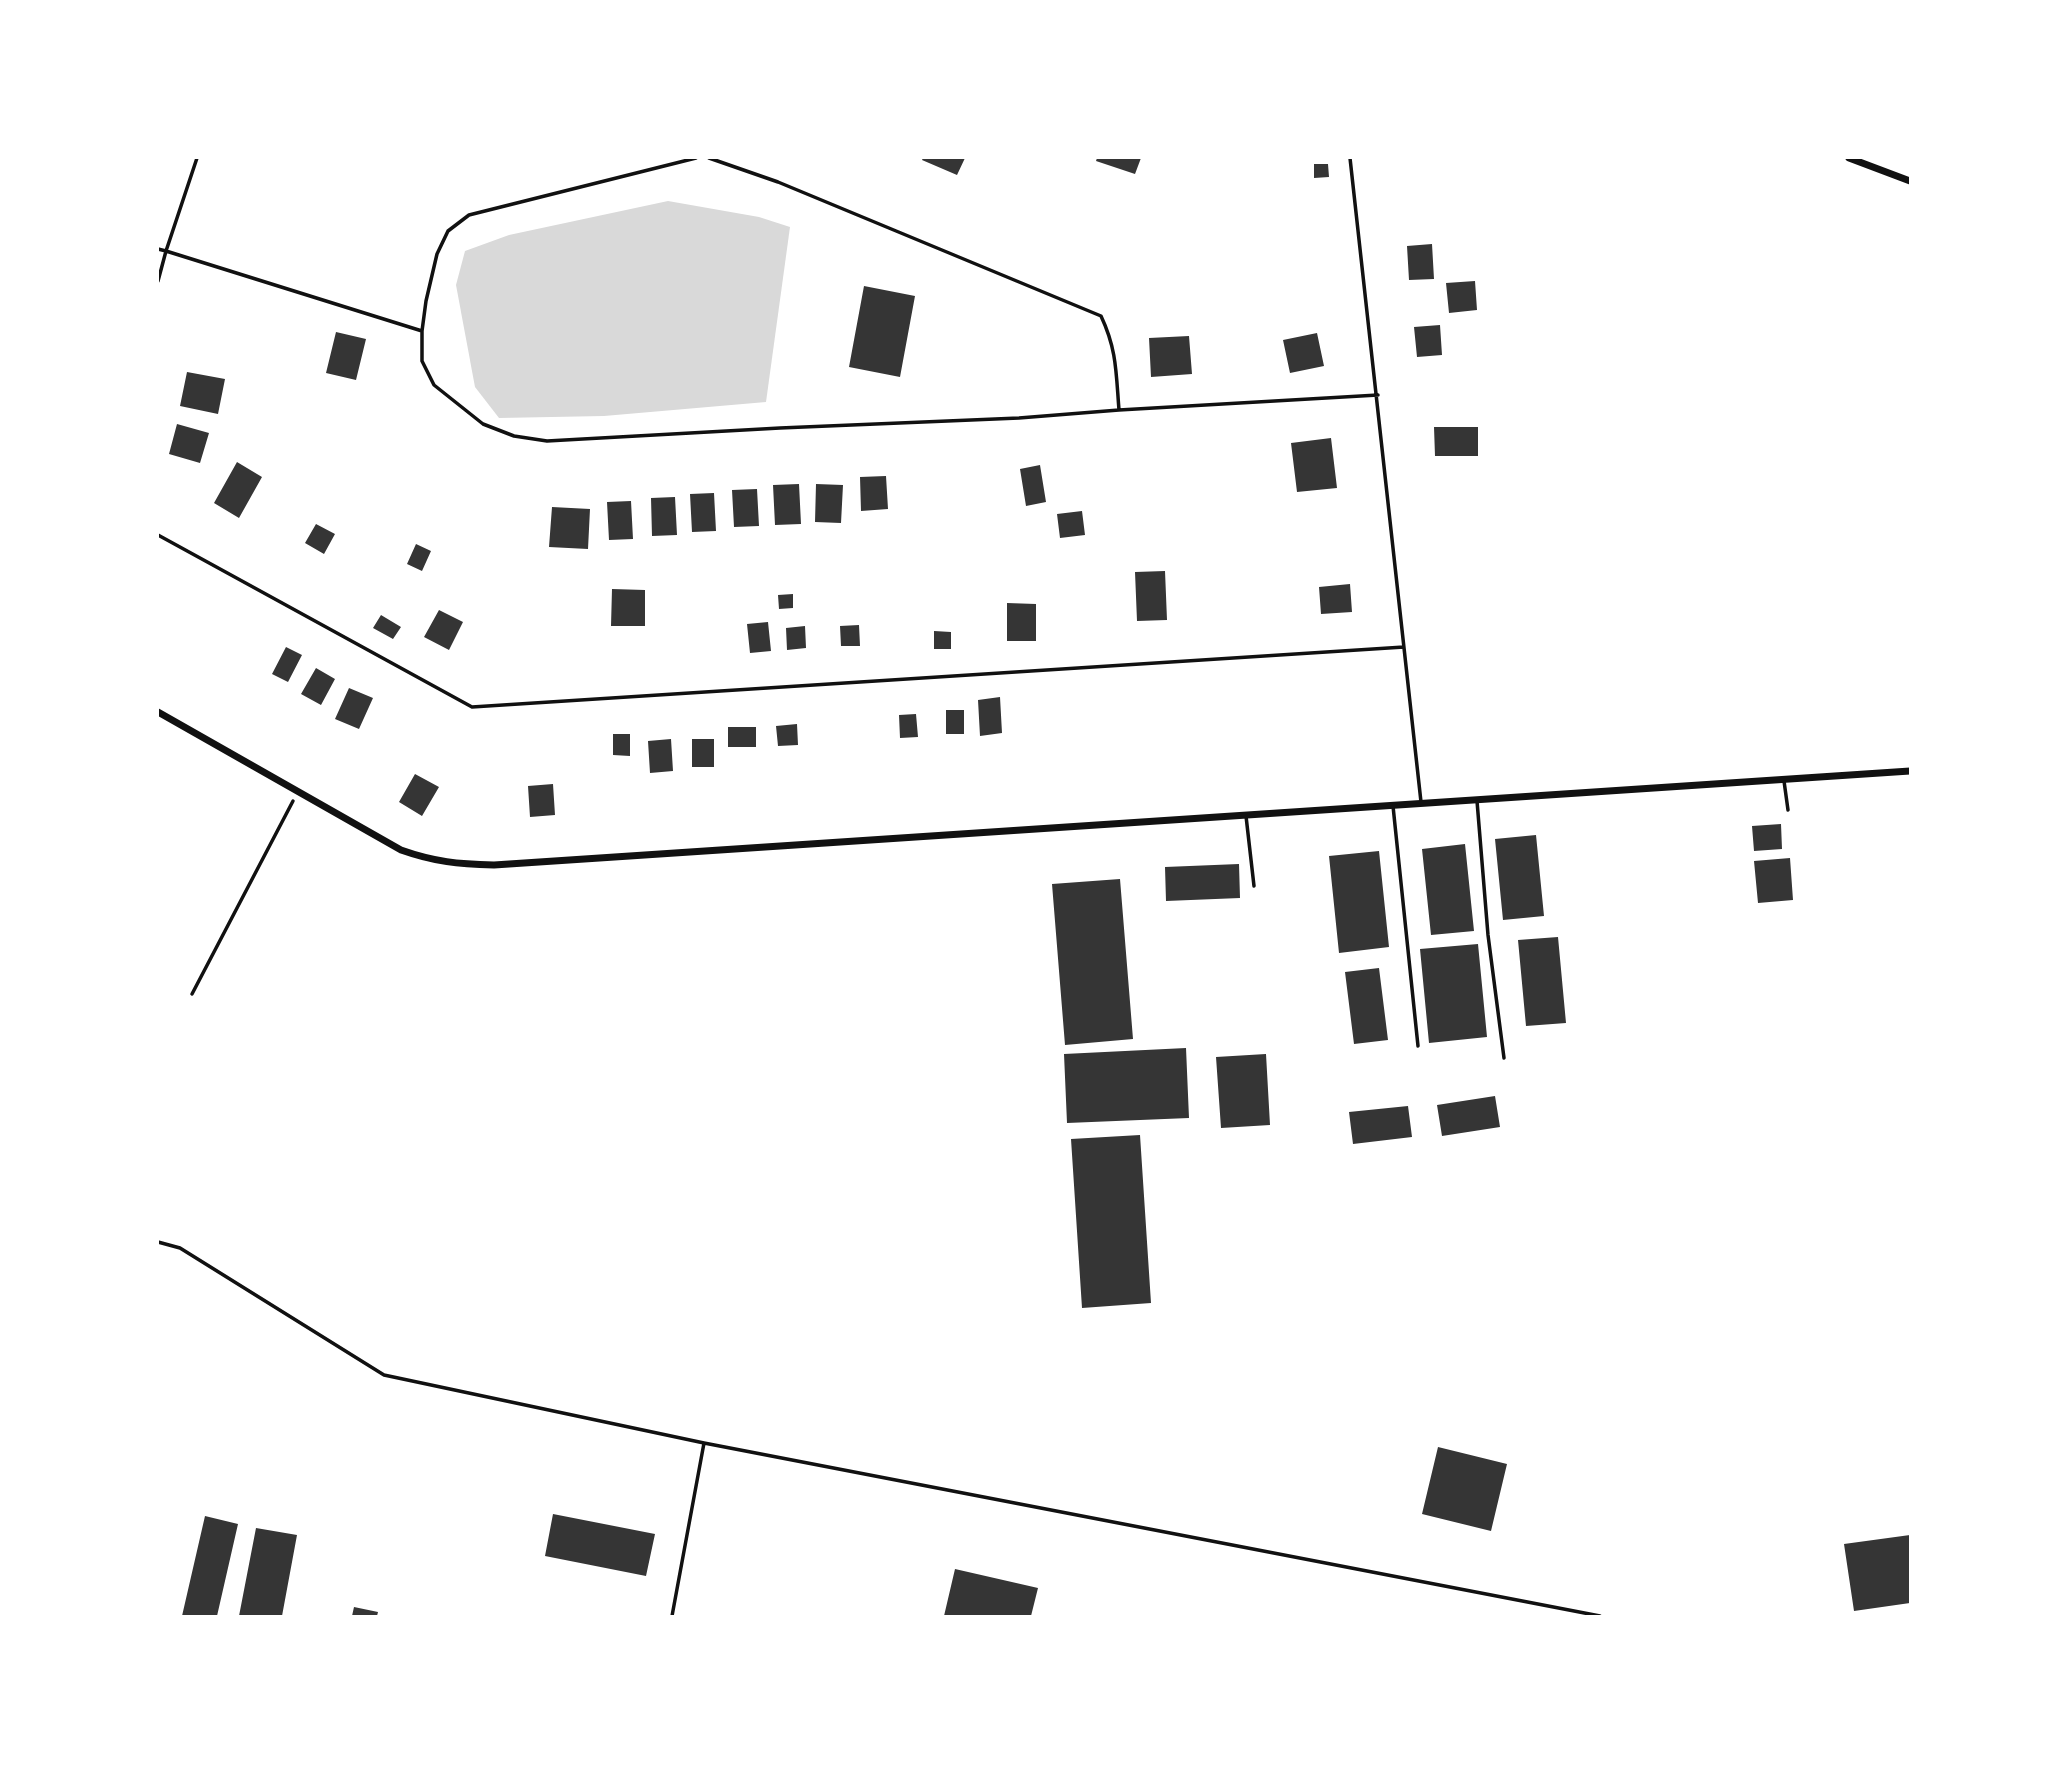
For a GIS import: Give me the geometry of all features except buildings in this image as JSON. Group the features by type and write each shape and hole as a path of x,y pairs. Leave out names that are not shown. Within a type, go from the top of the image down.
{"street":[{"path":"1849,158 1910,181"},
{"path":"158,712 401,850 427,859 457,864 494,865 1910,771"}],"lane":[{"path":"158,281 197,158"},
{"path":"696,158 469,215 448,231 437,254 422,331 422,361 434,385 483,424 514,436 547,441 1019,418 1378,395"},
{"path":"709,158 790,187 1101,316 1115,354 1119,410"},
{"path":"1350,158 1421,804"},
{"path":"158,249 422,331"},
{"path":"158,535 472,707 1404,647"},
{"path":"1784,780 1788,810"},
{"path":"1477,801 1488,935 1504,1058"},
{"path":"1393,806 1418,1045"},
{"path":"1246,816 1254,886"},
{"path":"158,1242 180,1248 384,1375 705,1443 1600,1616"},
{"path":"672,1616 705,1443"}],"path":[{"path":"192,995 295,797"}],"shaded area":[{"path":"668,201 759,217 790,227 766,402 604,416 499,418 475,387 456,285 465,251 509,235"}]}
